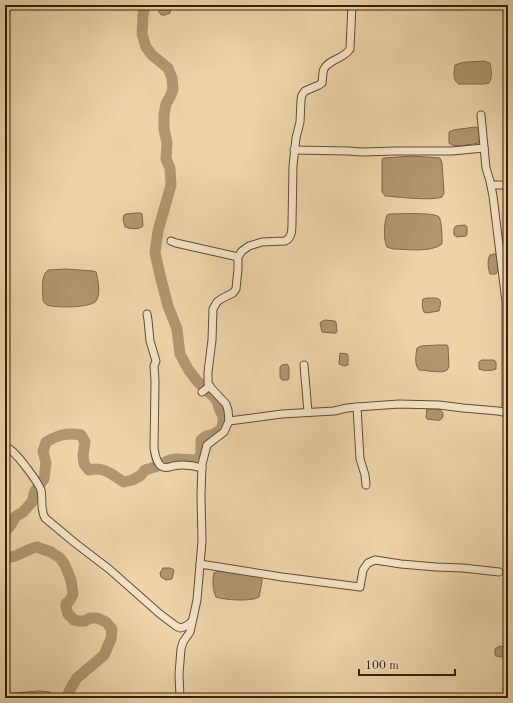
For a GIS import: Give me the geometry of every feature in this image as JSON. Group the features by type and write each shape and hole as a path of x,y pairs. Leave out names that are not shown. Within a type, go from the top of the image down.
{"street":[{"path":"180,698 180,656 183,642 190,632 197,600 202,542 200,496 202,468 207,445 224,432 229,421 226,404 209,387 208,380 213,309 217,302 233,293 236,289 238,257 242,250 248,246 266,242 285,241 290,237 292,232 292,180 294,150 300,122 301,100 304,92 320,84 324,69 328,64 343,56 350,49 352,5"},
{"path":"229,421 261,416 334,411 357,407 399,404 431,404 507,412 506,302 491,185 486,168 481,116"},
{"path":"294,150 362,152 452,151 484,148"},
{"path":"491,185 508,185"},
{"path":"171,241 238,257"},
{"path":"147,314 150,341 156,361 154,366 154,448 156,456 159,464 167,467 191,465 202,468"},
{"path":"304,365 308,412"},
{"path":"202,392 209,387"},
{"path":"357,407 360,459 365,475 366,485"},
{"path":"5,447 16,454 36,481 41,490 43,515 52,525 109,569 160,614 176,626 180,628 184,627 192,621"},
{"path":"200,564 282,577 360,587 363,570 368,563 374,560 401,564 499,572"}],"shaded area":[{"path":"157,5 170,5 170,13 164,15 160,14"},
{"path":"484,61 490,63 491,76 489,83 459,84 455,80 455,65 466,62"},
{"path":"475,127 480,131 479,143 460,146 449,143 449,132 453,130"},
{"path":"412,156 440,158 442,163 444,193 442,197 423,199 385,196 382,192 382,159"},
{"path":"136,213 142,214 143,226 135,229 125,227 123,219 124,215"},
{"path":"389,214 436,215 440,219 442,244 425,250 393,249 387,247 384,235 386,218"},
{"path":"465,225 467,227 466,236 457,237 454,235 454,228 456,226"},
{"path":"494,254 497,256 498,271 496,274 490,274 488,259 490,255"},
{"path":"66,269 96,272 99,291 96,301 87,305 73,307 51,306 45,303 43,300 42,284 45,273 48,270"},
{"path":"423,299 439,299 439,311 424,312 422,306"},
{"path":"325,320 336,322 336,333 322,332 320,323"},
{"path":"447,345 448,347 449,367 447,370 438,372 419,370 416,362 417,348 421,346"},
{"path":"340,353 348,355 348,365 344,366 339,364"},
{"path":"481,360 494,360 496,362 496,369 479,369 479,362"},
{"path":"287,364 289,367 289,378 288,380 282,380 280,377 280,367"},
{"path":"427,409 440,410 443,414 442,418 440,420 427,419"},
{"path":"163,568 170,568 174,570 172,579 166,580 161,577 160,573"},
{"path":"220,570 262,576 259,597 250,600 238,600 216,597 213,585 213,576 214,573"},
{"path":"500,646 508,648 508,657 496,656 495,649"},
{"path":"39,691 50,692 52,698 5,698 5,694"}],"waterway":[{"path":"5,532 16,516 23,512 32,502 35,491 44,479 46,463 43,451 46,442 67,434 81,435 85,442 83,455 84,464 89,470 104,470 124,482 140,476 145,470 170,460 198,459 201,454 201,440 206,436 218,432 222,427 223,416 218,403 215,398 197,381 188,369 180,354 177,329 168,306 155,253 158,231 171,185 170,168 166,159 167,143 164,129 164,115 166,104 173,89 172,78 168,68 152,55 146,47 142,34 143,14 146,5"},
{"path":"5,558 15,556 37,547 51,552 60,558 65,565 71,580 73,594 66,604 68,614 74,620 78,621 97,618 106,622 112,629 111,639 104,655 77,678 66,698"}]}
